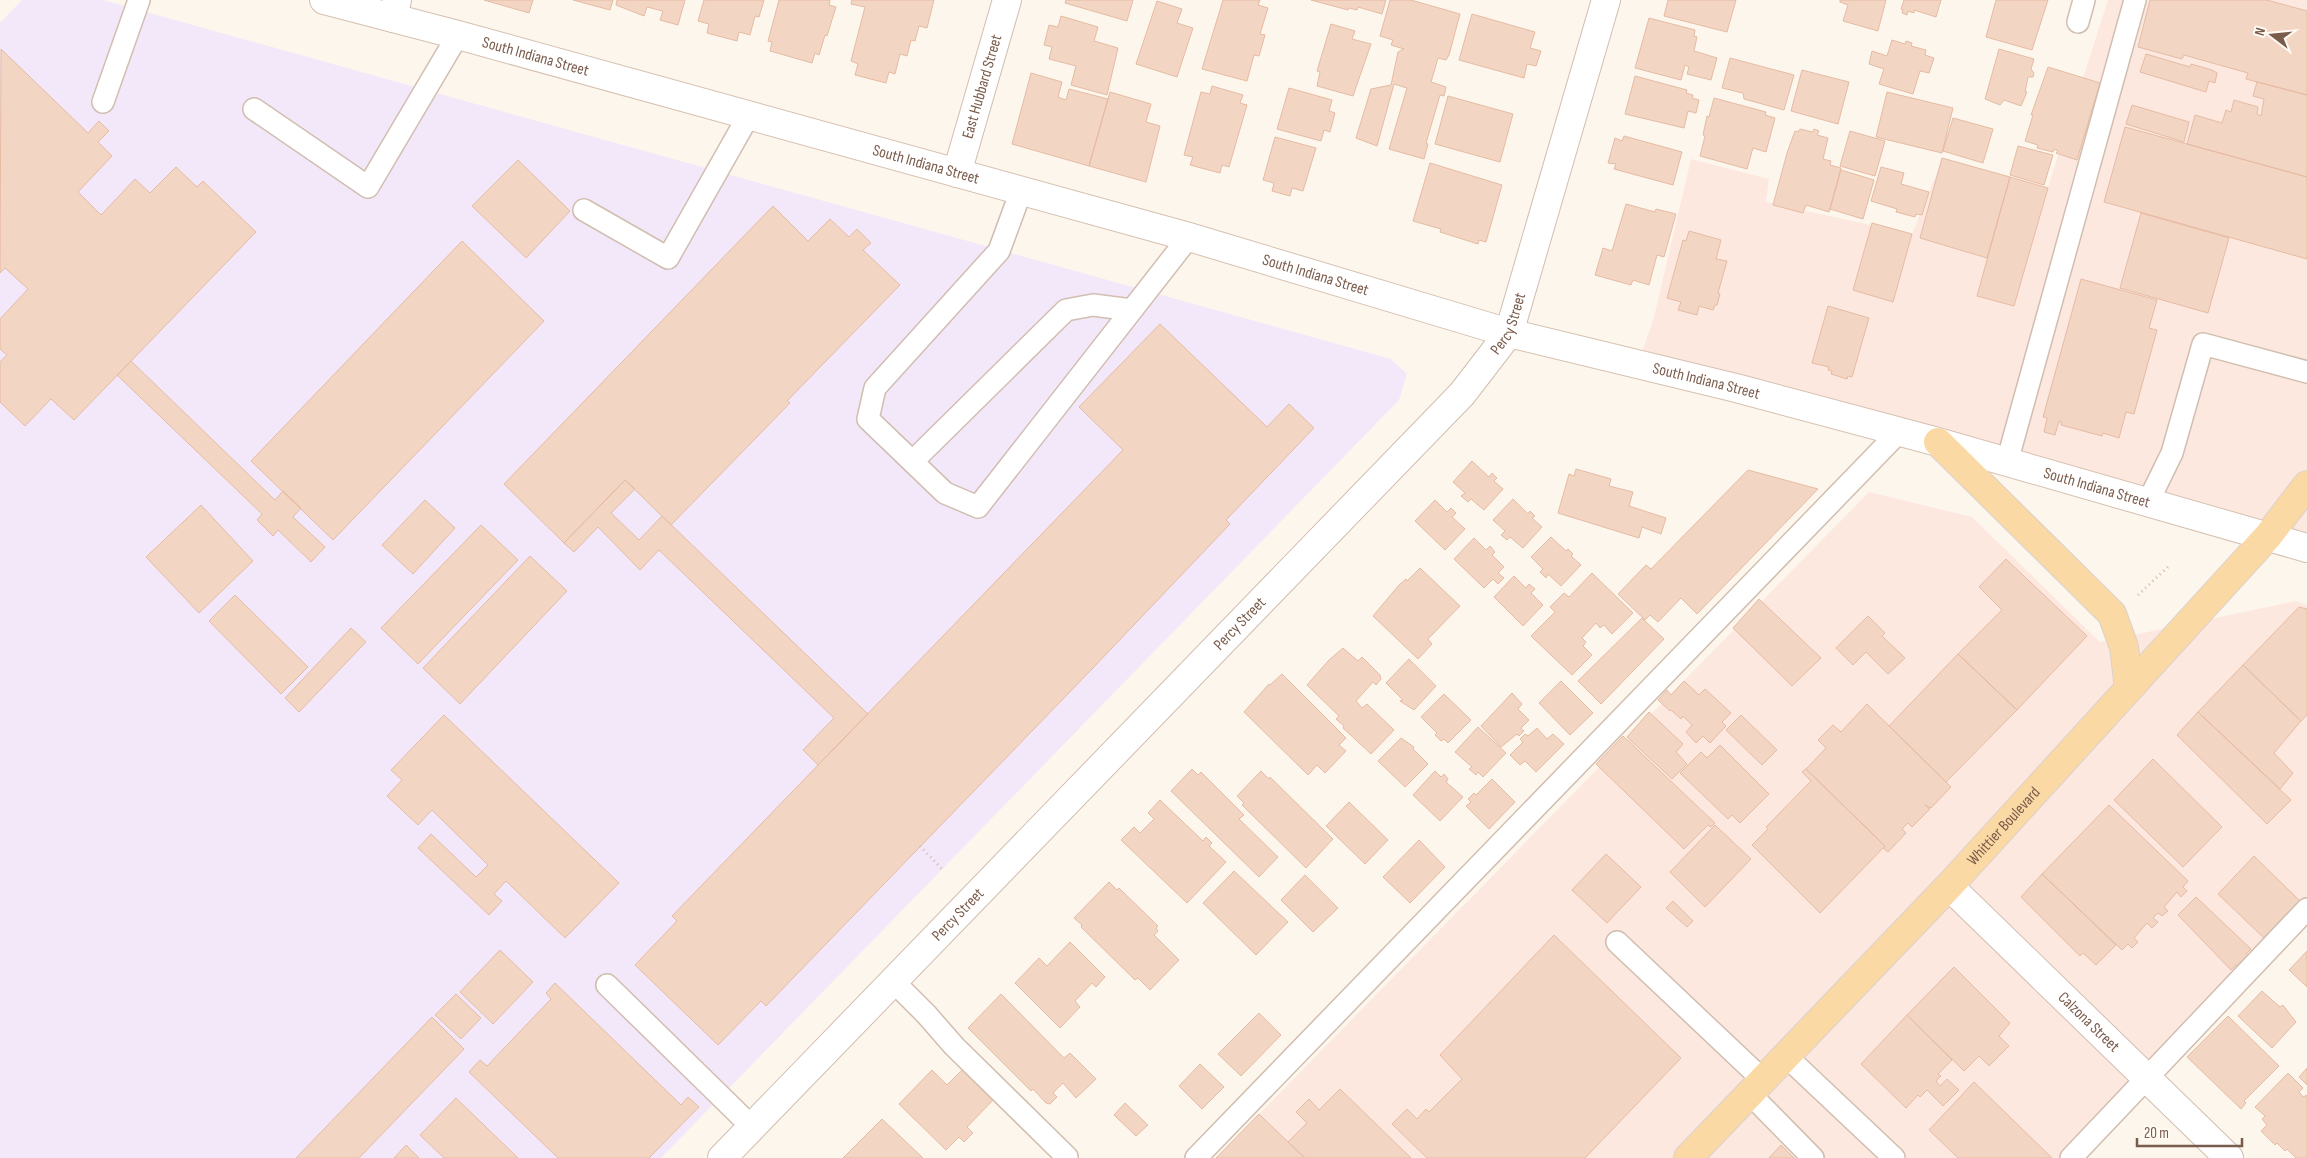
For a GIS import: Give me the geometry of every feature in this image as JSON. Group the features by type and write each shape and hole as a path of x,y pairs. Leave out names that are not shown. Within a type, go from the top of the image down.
{"main road":[{"name":"South Indiana Street","path":"324,0 395,9 458,34 1189,237 1510,333 1736,388 1938,442 2307,548"},
{"name":"East Hubbard Street","path":"957,173 1007,0"},
{"name":"Percy Street","path":"722,1158 1462,394 1510,333 1606,0"},
{"path":"1938,442 2112,614 2124,648 2129,688"},
{"name":"Whittier Boulevard","path":"1688,1158 1949,886 2268,536 2307,485"},
{"name":"Calzona Street","path":"1949,886 2229,1158"}],"lane":[{"path":"103,102 139,0"},
{"path":"2078,22 2084,0"},
{"path":"2007,462 2135,0"},
{"path":"254,109 368,187 458,34"},
{"path":"584,210 668,258 749,116"},
{"path":"1021,191 999,251 875,388 868,419 945,492 978,507 1189,237"},
{"path":"913,462 1066,310 1093,305 1132,310"},
{"path":"2148,502 2172,452 2203,344 2307,372"},
{"path":"1196,1158 1899,432"},
{"path":"2071,1158 2145,1077 2307,909"},
{"path":"1617,942 1756,1087 1813,1158"},
{"path":"893,981 927,1015 954,1046 1067,1157"},
{"path":"607,985 752,1127"},
{"path":"1786,1056 1894,1158"}],"path":[{"path":"2137,597 2169,566"},
{"path":"920,846 942,869"}],"shaded area":[{"path":"22,0 103,0 1391,359 1407,374 1399,400 661,1158 0,1158 0,23"},
{"path":"2108,0 2307,0 2307,548 1638,364 1654,317 1691,159 1769,179 1766,202 1912,234 1940,165 2048,187"},
{"path":"1869,492 1972,517 2100,642 2296,601 2307,605 2307,902 2059,1158 1216,1158"}],"building":[{"path":"484,0 533,0 529,13"},
{"path":"573,0 613,0 610,10"},
{"path":"617,0 685,0 678,25 660,20 663,11 647,7 644,16 616,5"},
{"path":"704,0 764,0 759,17 755,16 750,35 739,32 737,41 707,33 709,24 698,21"},
{"path":"779,0 830,0 829,5 836,7 819,55 815,53 812,63 770,51 772,42 768,41"},
{"path":"852,0 934,0 927,28 919,26 915,41 911,40 907,56 900,54 895,74 889,72 886,83 855,75 858,64 851,61 865,7 851,4"},
{"path":"1066,0 1133,0 1127,21 1065,3"},
{"path":"1223,0 1260,0 1258,5 1268,8 1260,34 1265,35 1259,56 1254,55 1247,81 1202,69"},
{"path":"1311,0 1386,0 1382,14 1358,7 1357,10 1349,8 1348,10"},
{"path":"1390,0 1411,0 1460,14 1449,55 1446,60 1438,58 1431,82 1446,87 1444,96 1440,95 1426,143 1428,144 1424,159 1389,149 1407,88 1394,84 1377,146 1356,138 1371,89 1391,85 1398,52 1404,49 1391,45 1393,40 1380,36"},
{"path":"1668,0 1736,0 1727,32 1664,16"},
{"path":"1840,0 1886,0 1878,31 1843,21 1848,5 1840,2"},
{"path":"1904,0 1941,0 1936,17 1914,10 1914,13 1908,11 1907,15 1902,13 1903,10 1901,9"},
{"path":"1996,0 2048,0 2032,50 1986,37"},
{"path":"2150,0 2267,0 2307,11 2307,95 2246,79 2248,73 2184,55 2182,59 2138,47"},
{"path":"1157,1 1182,9 1177,23 1193,28 1177,77 1136,64"},
{"path":"1472,14 1535,32 1530,48 1541,51 1536,66 1527,64 1524,78 1459,60"},
{"path":"1061,16 1098,27 1094,41 1118,48 1107,95 1071,85 1076,66 1049,59 1052,47 1044,45 1049,25 1058,27"},
{"path":"1649,18 1695,30 1694,36 1697,37 1694,51 1717,58 1711,80 1687,74 1689,67 1685,65 1681,80 1635,68"},
{"path":"1331,24 1355,31 1352,39 1371,44 1353,96 1317,86 1320,72 1317,71"},
{"path":"1892,40 1905,44 1906,41 1912,43 1911,46 1926,50 1925,55 1934,58 1929,73 1920,71 1913,94 1879,84 1884,69 1869,64 1872,51 1887,56"},
{"path":"1,49 88,133 99,121 109,131 98,142 112,156 78,192 101,215 135,179 150,193 176,167 197,187 203,181 256,232 74,420 51,399 25,426 0,402 0,362 7,355 0,349 0,319 28,289 5,268 0,273"},
{"path":"1999,49 2034,59 2031,69 2034,73 2033,77 2028,77 2025,92 2027,92 2021,106 2004,100 2000,105 1985,99"},
{"path":"2146,54 2190,67 2191,64 2212,70 2217,73 2215,83 2209,81 2206,92 2140,72"},
{"path":"1730,58 1794,75 1784,110 1744,99 1743,93 1722,88"},
{"path":"2048,67 2100,83 2077,160 2056,153 2058,151 2054,149 2053,152 2037,148 2038,145 2025,141 2033,115 2031,115"},
{"path":"1802,70 1849,82 1838,124 1791,111"},
{"path":"1031,73 1062,82 1058,97 1066,100 1069,89 1108,99 1089,166 1012,144"},
{"path":"1635,76 1687,90 1686,93 1693,95 1692,98 1699,100 1696,113 1688,111 1684,128 1625,114"},
{"path":"2257,82 2307,95 2307,177 2187,144 2195,115 2222,123 2226,110 2231,112 2234,100 2258,107 2257,114 2261,116 2264,99 2253,96"},
{"path":"1212,86 1243,95 1240,103 1247,105 1229,167 1222,165 1220,173 1190,165 1193,157 1184,155 1201,92 1210,94"},
{"path":"1289,88 1332,100 1329,111 1335,113 1330,132 1324,130 1321,141 1277,129"},
{"path":"1110,92 1151,104 1146,122 1160,126 1146,182 1089,166"},
{"path":"1887,92 1953,108 1942,153 1876,137"},
{"path":"1448,96 1513,114 1500,162 1435,144"},
{"path":"1714,98 1766,112 1765,115 1775,118 1766,152 1753,148 1747,169 1700,156 1707,116 1709,117"},
{"path":"2132,105 2189,122 2184,142 2126,124"},
{"path":"1953,118 1993,129 1983,163 1943,151"},
{"path":"2125,127 2307,177 2307,259 2104,202"},
{"path":"1800,129 1813,132 1814,129 1819,131 1817,135 1828,138 1823,159 1831,161 1830,165 1841,168 1829,212 1806,205 1803,213 1773,205 1787,153 1795,131 1798,132"},
{"path":"1850,131 1885,141 1875,176 1840,166"},
{"path":"1624,136 1682,152 1673,185 1614,169 1616,164 1608,163 1615,138 1622,141"},
{"path":"1275,137 1316,148 1303,191 1292,188 1290,196 1272,191 1274,183 1263,180"},
{"path":"2018,146 2053,155 2044,185 2010,175"},
{"path":"1942,158 2010,177 1987,258 1920,238"},
{"path":"518,160 570,211 526,258 472,206"},
{"path":"1430,163 1502,185 1486,242 1479,240 1478,244 1440,232 1441,229 1413,221"},
{"path":"1881,167 1904,173 1901,184 1929,192 1922,215 1916,214 1915,217 1896,212 1897,209 1871,201"},
{"path":"1841,170 1874,180 1863,219 1830,209"},
{"path":"2010,177 2048,188 2014,306 1977,296"},
{"path":"1626,204 1655,212 1656,209 1676,214 1664,257 1657,255 1649,285 1633,280 1631,285 1595,275 1603,248 1612,251"},
{"path":"773,206 808,241 830,219 849,237 857,229 871,243 863,250 900,285 787,401 790,403 671,525 625,480 564,543 504,484"},
{"path":"2141,213 2229,238 2208,313 2120,288"},
{"path":"1872,223 1912,234 1893,302 1853,290"},
{"path":"1689,231 1721,240 1716,259 1727,261 1718,293 1720,294 1717,305 1715,305 1713,310 1699,306 1697,315 1678,310 1681,302 1667,298 1683,240 1686,241"},
{"path":"462,241 544,321 333,540 251,461"},
{"path":"2081,279 2157,300 2149,328 2157,330 2134,414 2126,412 2119,438 2103,433 2102,436 2061,425 2059,421 2055,435 2044,432 2047,418 2043,417"},
{"path":"1828,306 1869,318 1852,377 1848,376 1847,379 1831,374 1832,371 1828,370 1829,367 1812,363"},
{"path":"1160,324 1267,427 1289,404 1314,428 1226,520 1230,524 1092,669 766,1006 761,1001 718,1045 635,965 677,921 672,916 1123,450 1079,407"},
{"path":"131,361 275,500 283,491 301,508 293,517 325,547 311,562 278,530 273,536 257,520 262,514 117,375"},
{"path":"1472,461 1489,477 1492,473 1497,478 1494,481 1503,489 1484,510 1471,499 1468,502 1461,496 1465,493 1453,482"},
{"path":"1576,469 1611,479 1609,486 1633,492 1629,506 1666,518 1661,534 1642,527 1639,538 1558,513 1569,474 1574,476"},
{"path":"1748,470 1818,489 1697,614 1681,598 1658,622 1650,615 1645,620 1618,594 1646,565 1651,569"},
{"path":"625,480 635,489 611,513 639,540 662,516 868,714 818,765 803,750 834,718 659,550 640,570 598,527 574,552 564,543"},
{"path":"1513,499 1528,514 1530,511 1535,516 1532,518 1542,527 1523,548 1510,537 1507,540 1501,535 1505,531 1493,520"},
{"path":"425,500 455,528 413,574 382,545"},
{"path":"1435,500 1447,512 1451,508 1456,513 1452,517 1465,529 1445,550 1415,521"},
{"path":"201,505 253,561 199,613 146,557"},
{"path":"481,525 518,560 418,664 381,628"},
{"path":"1551,537 1566,551 1568,549 1573,554 1571,556 1581,565 1561,586 1548,574 1546,578 1540,572 1543,569 1531,557"},
{"path":"1474,538 1486,550 1490,546 1495,552 1492,555 1504,567 1498,573 1504,578 1498,584 1493,579 1484,588 1454,559"},
{"path":"530,556 567,591 460,704 423,668"},
{"path":"2006,559 2087,636 2017,710 1958,654 2002,610 1979,587"},
{"path":"1420,568 1460,606 1428,639 1432,644 1418,659 1373,616 1399,585 1406,579 1407,581"},
{"path":"1592,573 1633,613 1612,634 1604,625 1600,628 1596,623 1582,638 1586,642 1583,646 1592,655 1572,675 1531,636 1555,612 1550,607 1564,593 1569,597"},
{"path":"1514,576 1526,588 1529,584 1535,589 1531,593 1543,605 1523,626 1494,597"},
{"path":"235,595 308,667 281,694 209,621"},
{"path":"1759,599 1821,658 1792,686 1733,628"},
{"path":"2299,607 2307,609 2307,715 2301,721 2243,665"},
{"path":"1868,616 1885,633 1882,636 1905,658 1888,674 1866,652 1853,665 1836,648"},
{"path":"1642,618 1664,639 1601,704 1578,681"},
{"path":"351,628 366,642 299,712 285,698"},
{"path":"1343,648 1358,661 1362,657 1380,675 1381,679 1376,685 1373,682 1356,701 1362,708 1367,704 1394,730 1371,754 1343,728 1344,726 1336,719 1339,716 1307,685 1329,660"},
{"path":"1958,654 2017,710 1946,782 1889,726"},
{"path":"1409,659 1436,686 1414,710 1400,701 1403,700 1386,683"},
{"path":"2243,665 2301,721 2274,753 2293,773 2280,789 2198,712"},
{"path":"1282,674 1346,738 1339,745 1346,751 1325,773 1317,765 1308,775 1244,712 1269,684"},
{"path":"1561,681 1593,713 1570,735 1539,703"},
{"path":"1684,681 1699,695 1705,689 1731,713 1722,722 1726,726 1710,743 1703,736 1696,743 1686,732 1692,725 1683,716 1681,719 1658,700 1667,690 1671,695"},
{"path":"1512,693 1522,704 1518,709 1529,720 1522,727 1521,729 1524,731 1519,736 1517,734 1501,747 1481,726"},
{"path":"1444,694 1471,720 1448,743 1444,739 1441,741 1435,735 1437,733 1421,717"},
{"path":"1867,704 1951,787 1931,808 1925,805 1930,809 1912,827 1908,823 1902,829 1906,833 1888,852 1883,848 1885,846 1806,769 1826,748 1818,740 1833,725 1841,732"},
{"path":"1649,712 1683,744 1676,752 1687,764 1672,779 1627,737"},
{"path":"2198,712 2291,800 2267,824 2177,735"},
{"path":"444,715 619,883 565,938 506,881 494,894 502,901 489,915 418,848 431,834 476,877 488,865 432,810 418,825 387,796 402,780 391,770"},
{"path":"1741,715 1777,750 1762,765 1726,730"},
{"path":"1478,727 1506,753 1483,777 1478,772 1476,775 1469,769 1472,767 1455,752"},
{"path":"1537,728 1547,739 1553,734 1564,744 1536,772 1525,761 1520,765 1510,755 1523,742 1520,739 1525,734 1528,736"},
{"path":"1623,736 1715,823 1711,827 1708,825 1684,849 1596,764"},
{"path":"1401,738 1414,747 1413,749 1428,764 1405,787 1378,761"},
{"path":"1720,745 1769,794 1740,823 1732,815 1728,819 1680,773 1701,752 1707,758"},
{"path":"2153,759 2222,827 2183,867 2114,800"},
{"path":"1192,769 1198,775 1201,772 1244,815 1239,819 1278,857 1259,877 1171,791"},
{"path":"1806,769 1885,846 1820,913 1752,845 1768,829 1766,827 1811,781 1802,772"},
{"path":"1261,771 1269,779 1270,777 1333,839 1306,868 1242,805 1244,803 1237,796"},
{"path":"1435,771 1441,777 1444,774 1448,779 1446,782 1463,797 1440,821 1413,795"},
{"path":"1492,779 1515,802 1489,829 1466,806 1471,802 1468,799 1474,793 1476,795"},
{"path":"1160,800 1203,841 1206,837 1212,843 1209,846 1226,862 1187,903 1121,840 1134,827 1140,833 1154,819 1148,813"},
{"path":"1349,802 1388,840 1365,864 1326,826"},
{"path":"2109,805 2188,881 2183,887 2187,891 2181,897 2177,892 2164,907 2168,911 2162,916 2158,913 2153,918 2158,922 2152,928 2147,923 2134,938 2138,942 2132,948 2128,944 2122,950 2042,874"},
{"path":"1715,825 1751,859 1705,907 1670,872"},
{"path":"1419,840 1445,867 1410,903 1383,877"},
{"path":"1606,854 1641,887 1607,923 1572,890"},
{"path":"2254,856 2302,903 2266,940 2218,894"},
{"path":"1234,871 1288,922 1256,955 1203,903"},
{"path":"2042,874 2116,945 2096,965 2083,953 2080,956 2021,897"},
{"path":"1305,875 1338,908 1313,932 1281,900"},
{"path":"1109,882 1117,890 1119,888 1158,926 1156,928 1158,931 1154,935 1179,960 1150,990 1138,978 1135,980 1074,918"},
{"path":"2196,897 2251,949 2246,954 2250,958 2240,968 2236,965 2231,970 2178,915"},
{"path":"1673,901 1693,921 1687,927 1666,908"},
{"path":"1554,935 1681,1058 1585,1158 1427,1158 1392,1124 1407,1109 1417,1119 1426,1109 1429,1112 1462,1079 1440,1055"},
{"path":"1070,942 1105,977 1096,987 1092,983 1075,1001 1080,1007 1060,1028 1015,983 1039,958 1047,966"},
{"path":"500,950 533,982 493,1024 460,992"},
{"path":"2307,951 2307,987 2289,970"},
{"path":"1954,967 2010,1023 1999,1036 2009,1046 1989,1066 1979,1056 1964,1071 1907,1015"},
{"path":"555,983 681,1105 688,1097 699,1107 649,1158 558,1158 469,1072 480,1060 487,1066 551,999 546,993"},
{"path":"2262,991 2280,1007 2283,1005 2296,1022 2272,1048 2238,1016"},
{"path":"456,994 481,1018 461,1039 435,1015"},
{"path":"1001,994 1064,1058 1070,1053 1096,1079 1076,1098 1063,1083 1053,1093 1057,1097 1050,1104 1046,1103 1033,1089 1031,1091 968,1028"},
{"path":"1259,1013 1281,1035 1241,1076 1218,1054"},
{"path":"1907,1015 1952,1060 1938,1074 1941,1076 1936,1081 1940,1086 1947,1079 1959,1090 1943,1106 1927,1090 1920,1097 1918,1095 1906,1108 1861,1064"},
{"path":"2228,1016 2279,1066 2244,1101 2246,1103 2241,1109 2187,1057"},
{"path":"432,1017 464,1049 359,1158 296,1158"},
{"path":"1200,1064 1224,1087 1202,1109 1179,1086"},
{"path":"967,1065 998,1095 967,1127 973,1133 964,1142 959,1137 946,1150 899,1104 932,1070 947,1085"},
{"path":"2307,1068 2307,1085 2299,1077"},
{"path":"2288,1073 2303,1088 2299,1092 2303,1097 2307,1095 2307,1158 2296,1158 2287,1149 2285,1151 2277,1143 2275,1145 2261,1131 2267,1125 2262,1119 2265,1116 2255,1107"},
{"path":"1974,1082 2052,1158 1958,1158 1929,1130"},
{"path":"1340,1089 1411,1158 1305,1158 1288,1142 1307,1123 1296,1112 1309,1099 1319,1110"},
{"path":"456,1098 518,1158 444,1158 420,1135"},
{"path":"1125,1103 1148,1125 1136,1136 1114,1115"},
{"path":"1259,1114 1288,1142 1305,1158 1216,1158"},
{"path":"882,1119 923,1158 843,1158"},
{"path":"406,1145 419,1158 394,1158"},
{"path":"1781,1145 1794,1158 1769,1158"}]}
